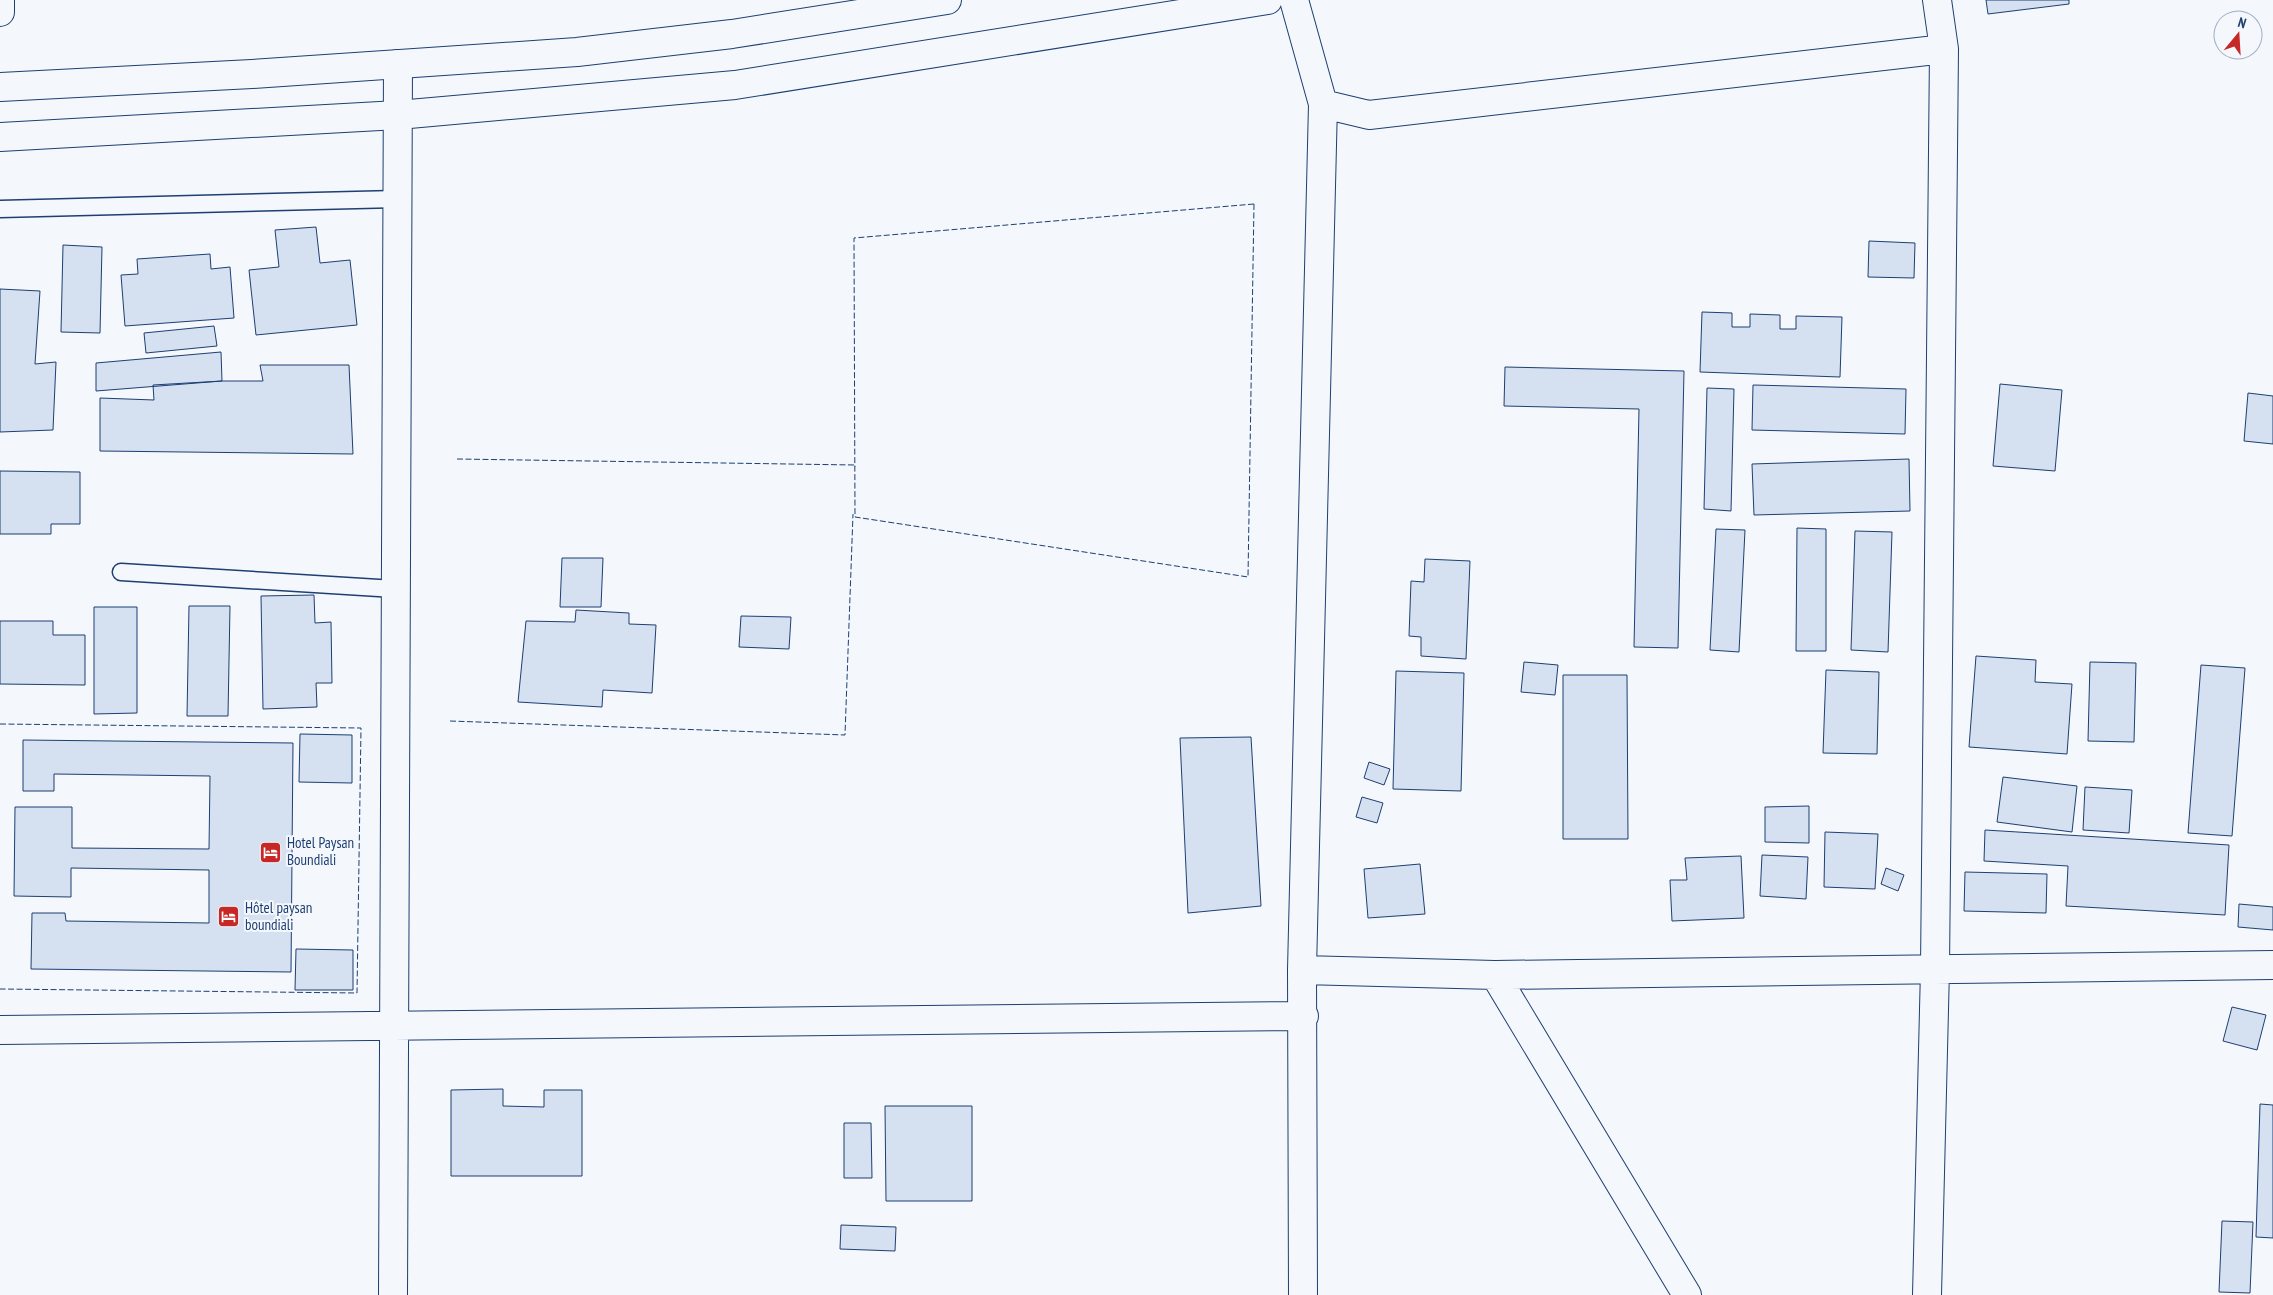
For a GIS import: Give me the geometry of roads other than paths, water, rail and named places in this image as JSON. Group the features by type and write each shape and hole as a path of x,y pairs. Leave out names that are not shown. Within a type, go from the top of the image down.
{"street":[{"path":"0,0 0,12"},
{"path":"0,86 577,52 732,34 865,7 947,0"},
{"path":"0,137 398,114 734,86 1268,0"},
{"path":"1294,0 1323,104 1302,970 1304,1016 1303,1295"},
{"path":"1927,1295 1935,969 1944,50 1937,0"},
{"path":"1323,104 1369,115 1944,50"},
{"path":"393,1295 398,64"},
{"path":"1302,970 1495,975 2273,965"},
{"path":"1495,975 1687,1295"},
{"path":"0,1030 1304,1016"}],"lane":[{"path":"0,210 397,199"},
{"path":"121,572 396,589"}],"place":[{"name":"Hotel Paysan Boundiali","path":"271,852"},
{"name":"Hôtel paysan boundiali","path":"229,917"}]}
